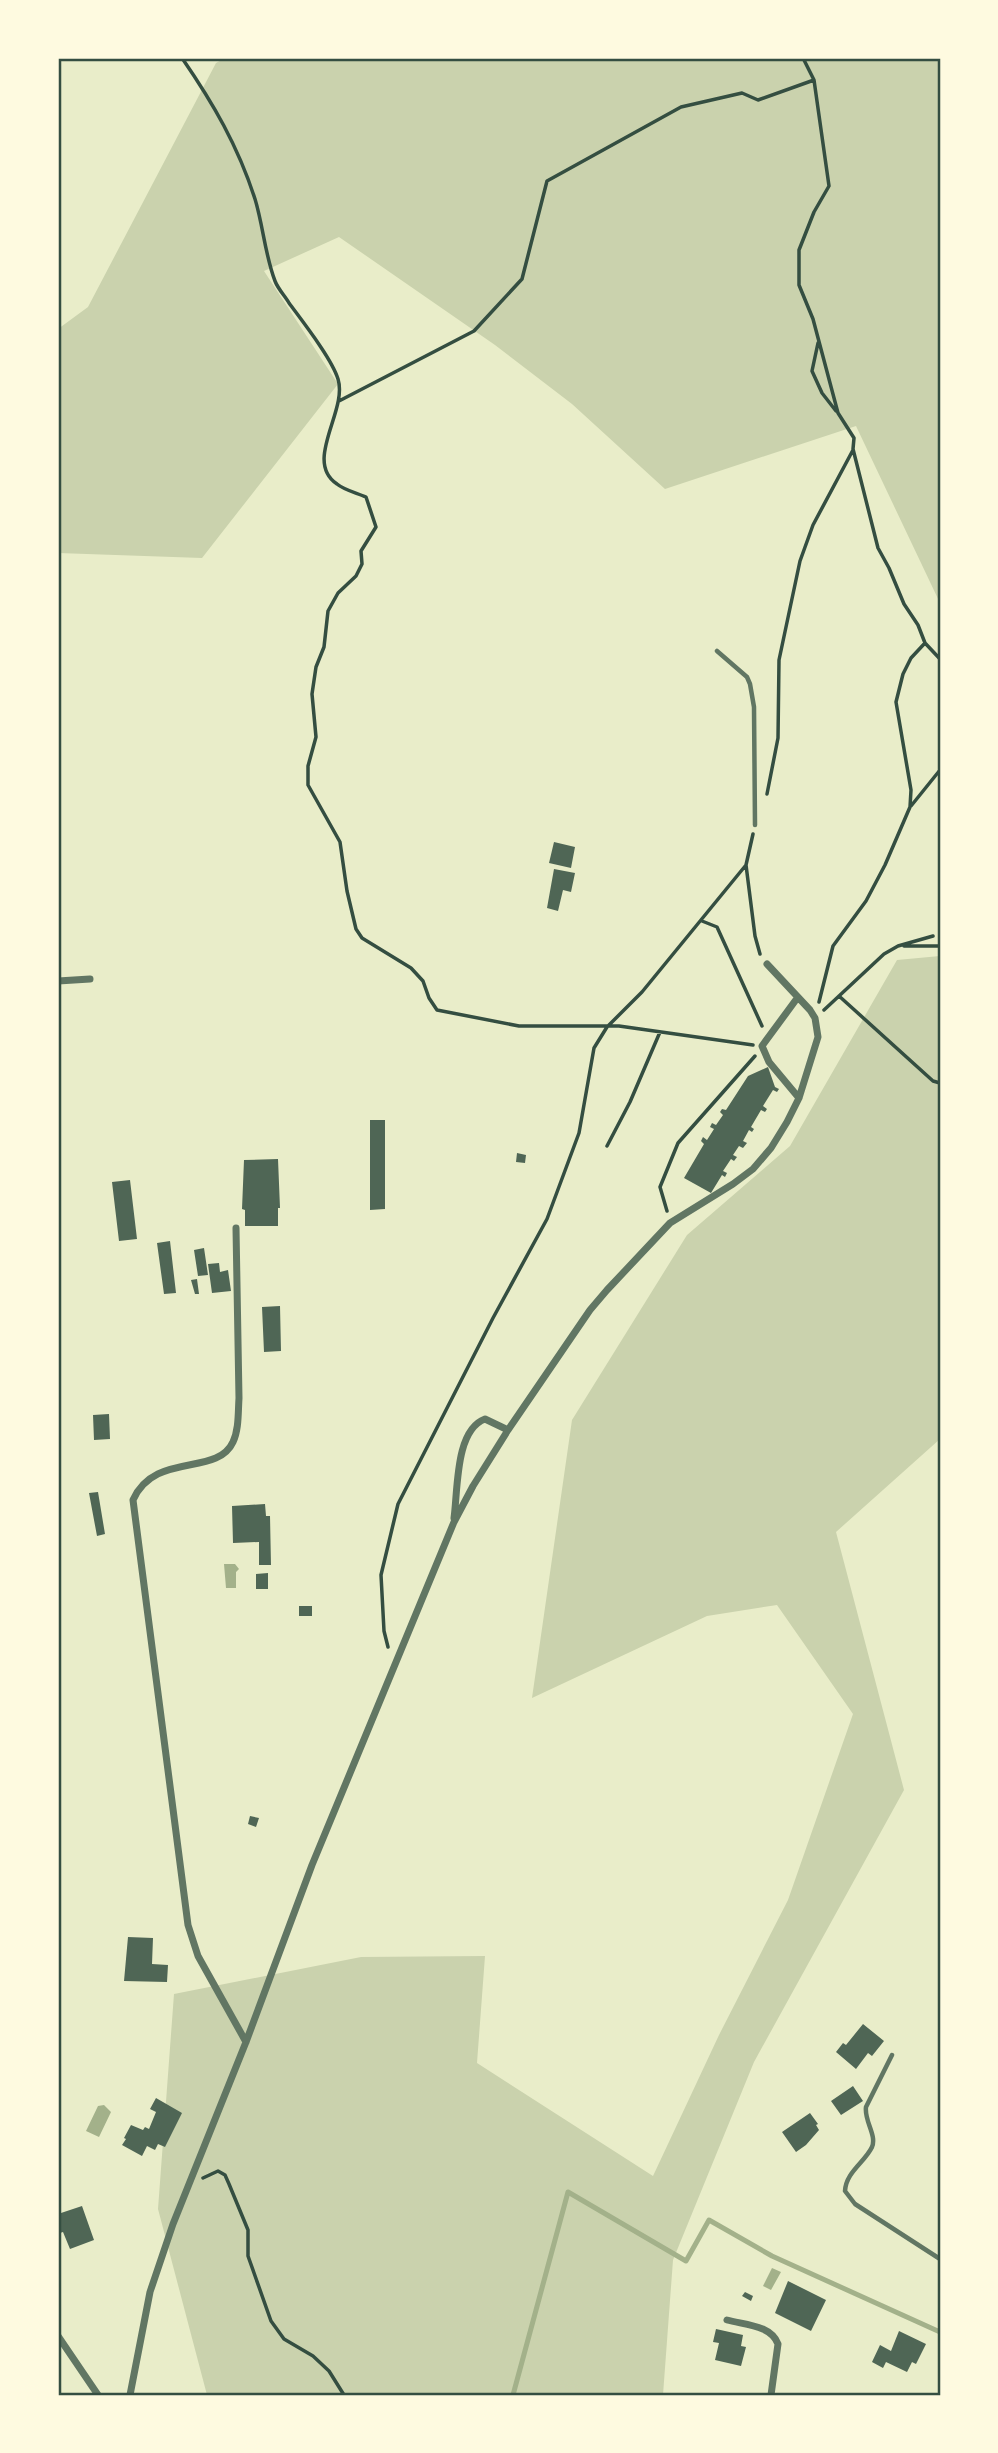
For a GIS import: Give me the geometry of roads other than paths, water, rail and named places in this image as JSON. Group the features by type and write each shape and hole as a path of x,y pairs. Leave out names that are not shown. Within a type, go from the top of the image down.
{"street":[{"path":"130,2395 150,2292 188,2184 246,2042 312,1865 454,1522 508,1430 590,1310 670,1223 753,1169 771,1148 799,1098 818,1037 816,1018 767,964"},
{"path":"58,981 90,979"},
{"path":"798,998 762,1046 769,1062 799,1098"},
{"path":"236,1228 239,1398 238,1427 233,1444 214,1460 175,1466 160,1473 142,1484 133,1500 188,1925 198,1956 246,2042"},
{"path":"454,1522 463,1449 469,1431 485,1419 508,1430"},
{"path":"727,2320 769,2331 775,2336 778,2344 771,2395"},
{"path":"58,2336 98,2395"}],"lane":[{"path":"717,651 747,677 750,684 754,707 755,825"},
{"path":"892,2054 866,2107 872,2145 848,2179 845,2191 855,2204 940,2259"}],"waterway":[{"path":"513,2395 568,2192 686,2261 709,2220 772,2256 940,2332"}]}
